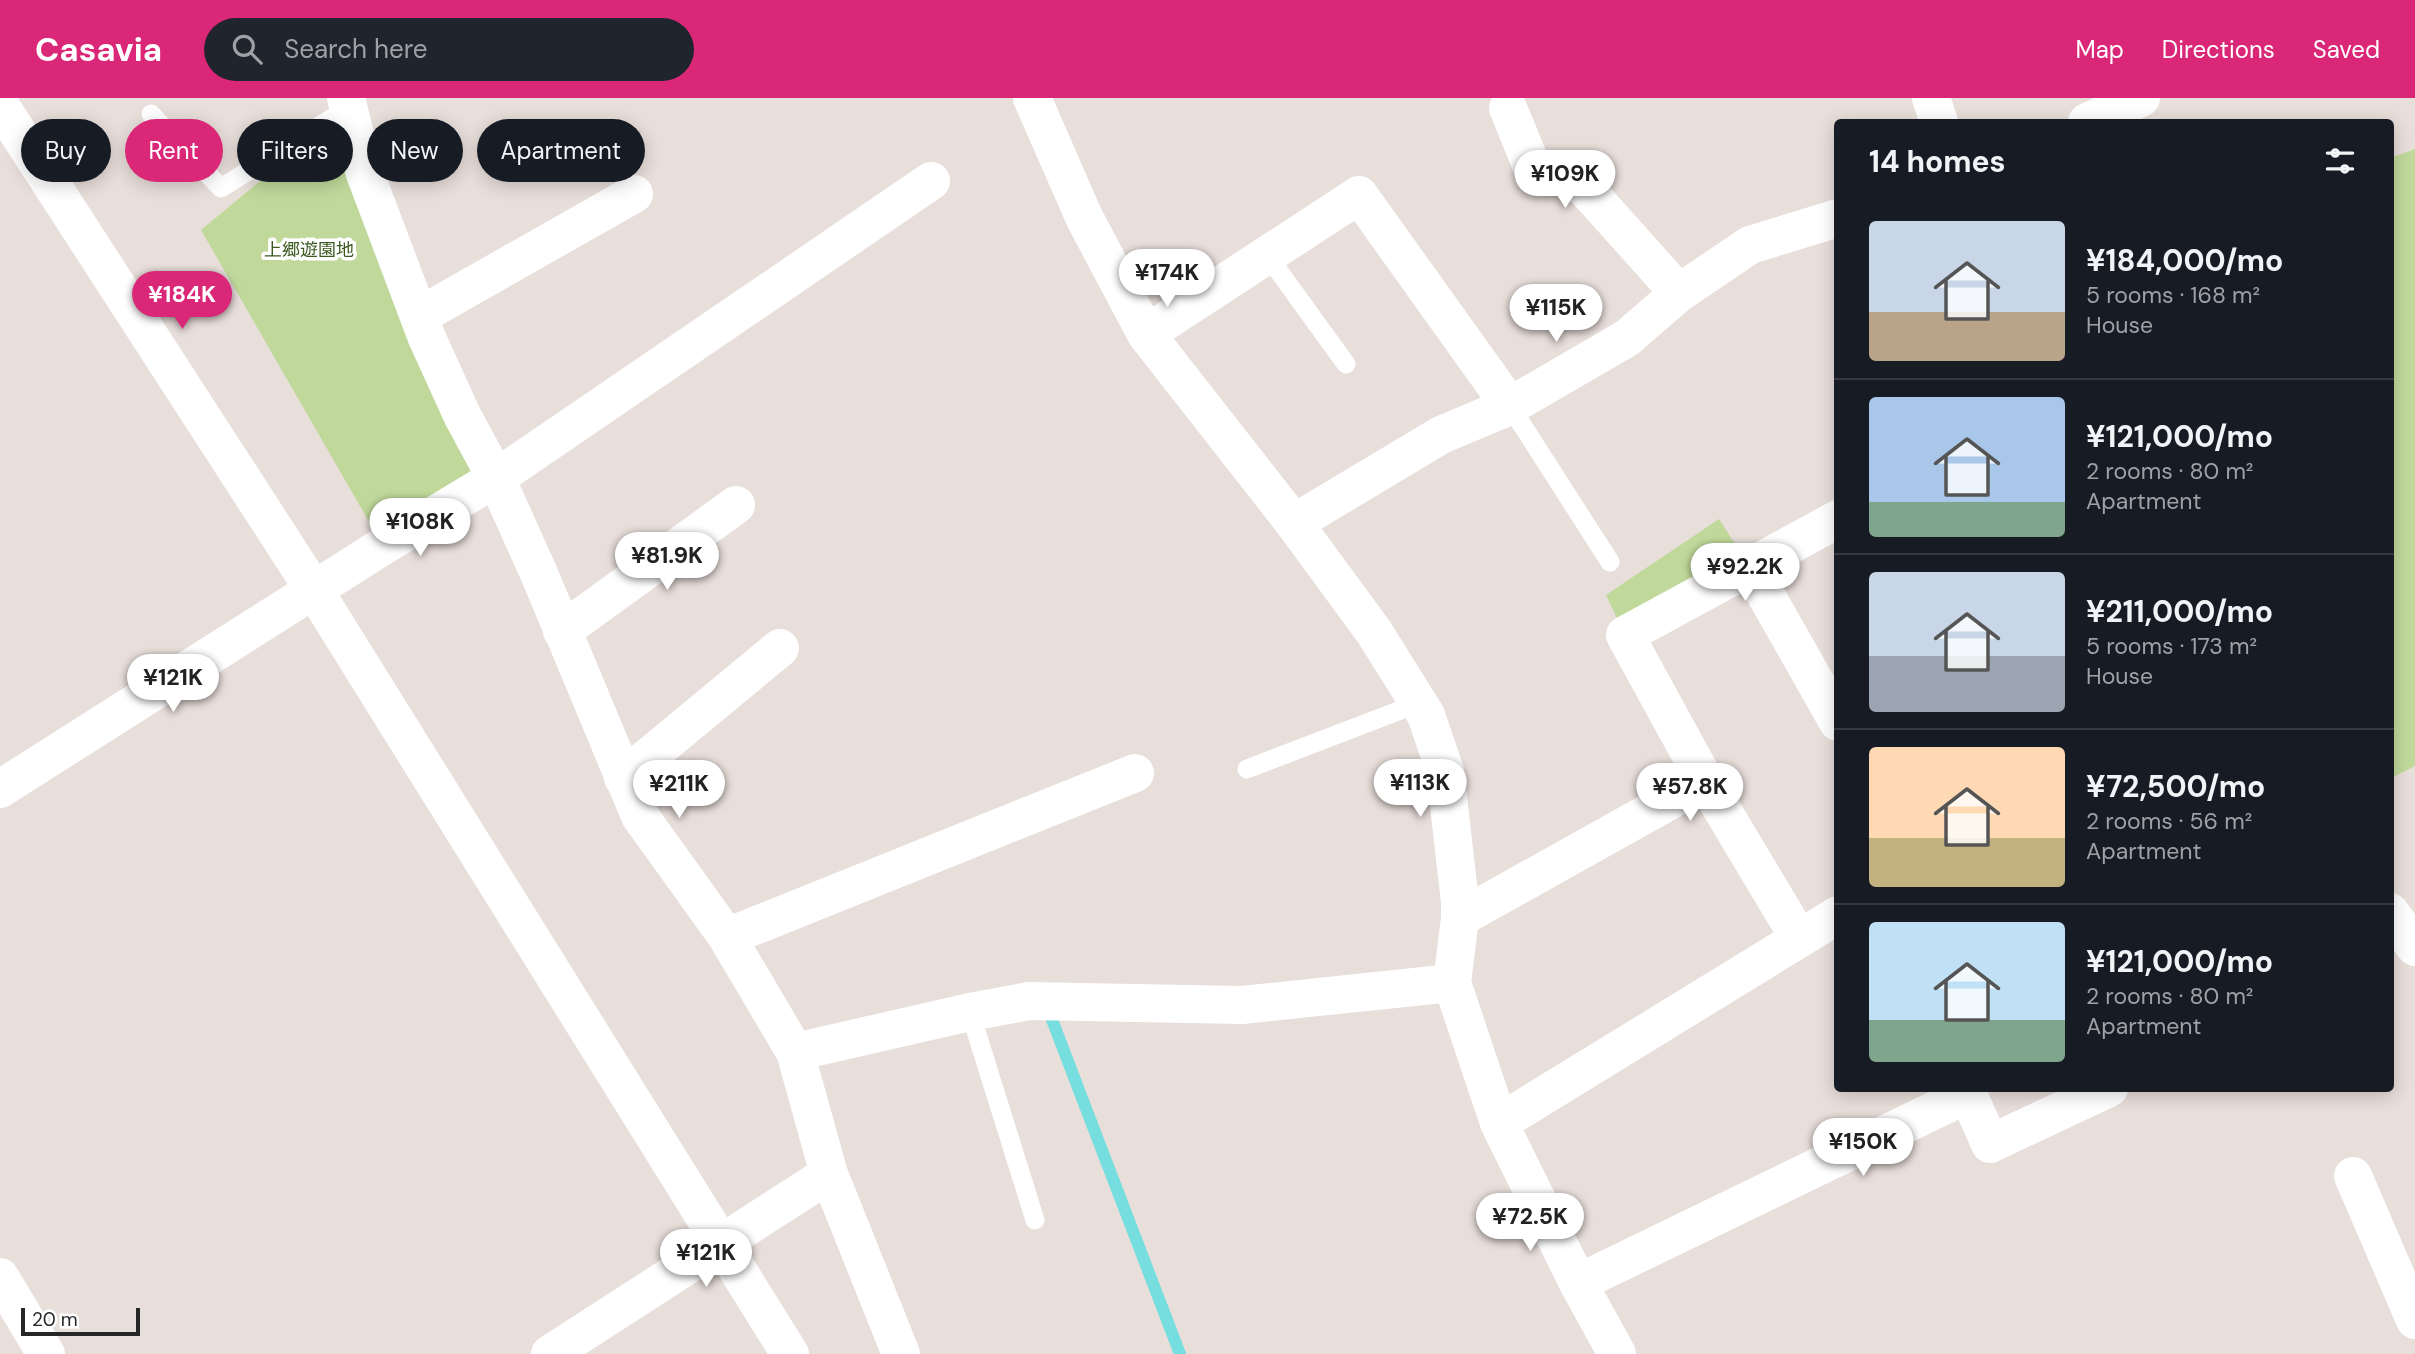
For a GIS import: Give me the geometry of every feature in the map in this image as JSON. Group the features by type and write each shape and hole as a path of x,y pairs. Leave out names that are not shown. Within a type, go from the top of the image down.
{"street":[{"path":"1032,98 1084,217 1146,334 1294,523 1374,632 1426,715 1445,771 1460,918 1452,983 1499,1123 1578,1283 1617,1354"},
{"path":"1931,98 1938,119"},
{"path":"2094,119 2141,98"},
{"path":"347,103 364,172 419,316 462,415 496,478 640,816 727,937 795,1052 829,1174 901,1354"},
{"path":"0,105 314,590 790,1354"},
{"path":"1508,108 1534,172 1575,177 1679,293"},
{"path":"0,789 496,478 932,181"},
{"path":"419,316 634,194"},
{"path":"1146,334 1359,195 1510,405"},
{"path":"1294,523 1441,435 1510,405 1627,338 1679,293 1750,245 1834,219"},
{"path":"562,631 736,505"},
{"path":"1799,938 1704,781 1625,635 1834,521"},
{"path":"1750,567 1834,715"},
{"path":"623,778 780,648"},
{"path":"727,937 1135,773"},
{"path":"1460,918 1704,781"},
{"path":"1499,1123 1834,917"},
{"path":"2394,918 2415,947"},
{"path":"795,1052 1029,1001 1242,1005 1452,983"},
{"path":"1578,1283 1965,1092"},
{"path":"1967,1092 1990,1144 2100,1092"},
{"path":"550,1354 829,1174"},
{"path":"2353,1176 2415,1320"},
{"path":"0,1277 46,1354"}],"lane":[{"path":"151,114 221,188 347,103"},
{"path":"1268,255 1346,364"},
{"path":"1510,405 1610,562"},
{"path":"1247,769 1419,703"},
{"path":"970,1012 1035,1220"}],"green space":[{"name":"上郷遊園地","path":"348,108 352,119 335,119"},
{"name":"上郷遊園地","path":"353,120 367,156 367,182 378,182 496,478 383,546 201,230 259,182 353,182"},
{"path":"2415,149 2415,766 2394,776 2394,157"},
{"path":"1719,519 1750,567 1625,635 1606,595"}],"waterway":[{"path":"1051,1017 1180,1354"}]}
